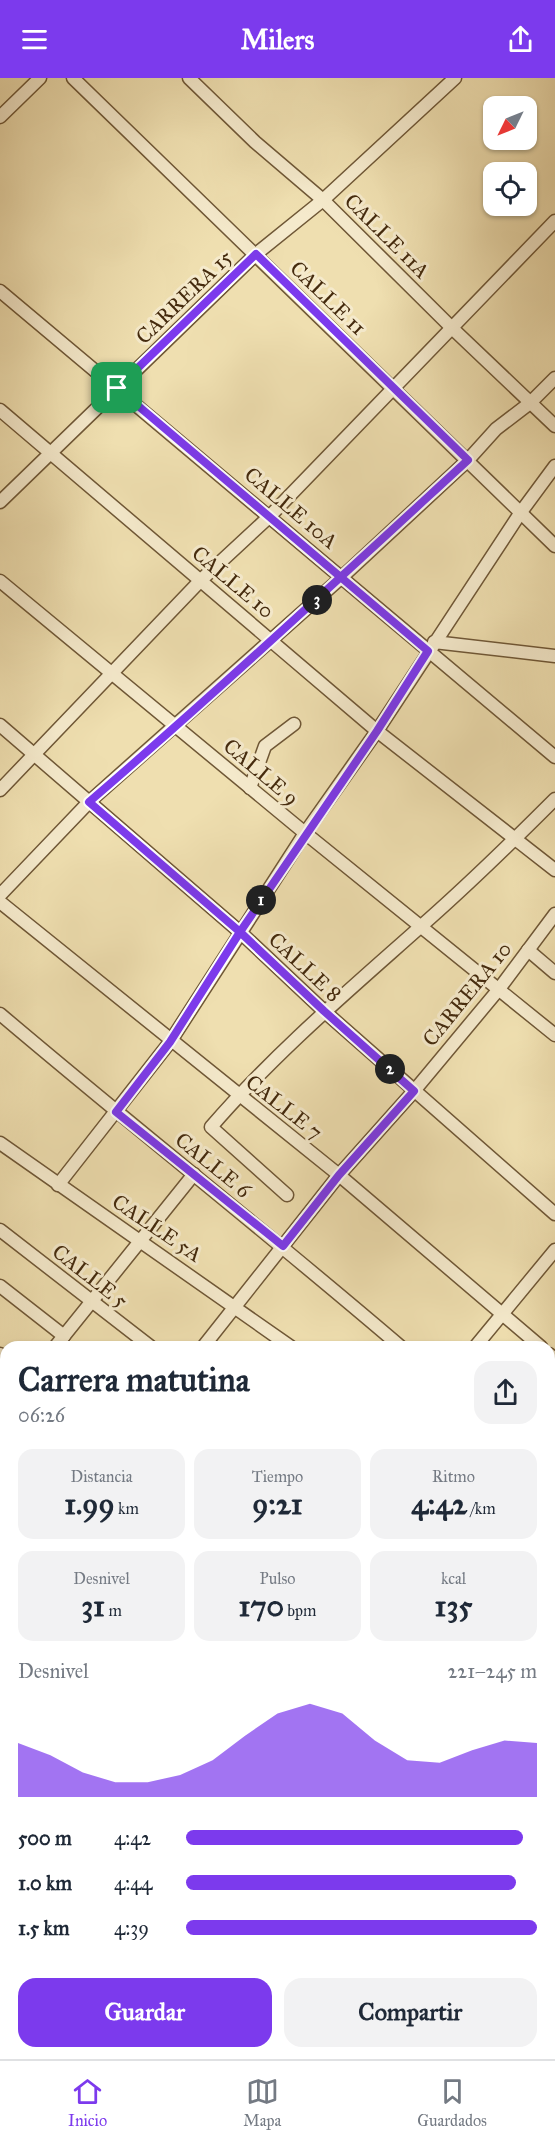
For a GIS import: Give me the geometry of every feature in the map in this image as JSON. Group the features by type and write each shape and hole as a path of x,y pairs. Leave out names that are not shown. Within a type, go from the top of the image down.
{"street":[{"path":"0,117 40,78"},
{"name":"CALLE 11","path":"73,78 555,546"},
{"name":"CALLE 11A","path":"189,78 255,142 323,200 555,426"},
{"name":"CARRERA 15","path":"0,502 256,254 323,200 455,78"},
{"path":"0,790 35,757 201,580 270,516 453,329 494,281 555,221"},
{"name":"CALLE 10A","path":"0,291 342,577 431,646 555,757"},
{"path":"0,895 89,802 177,727 342,577 468,460 496,429 530,403 555,378"},
{"name":"CALLE 10","path":"0,410 377,731 555,870"},
{"path":"58,1185 170,1042 305,833 377,731 521,512 555,466"},
{"name":"CALLE 9","path":"0,581 305,833 555,1035"},
{"path":"431,646 555,656"},
{"path":"250,788 265,746 294,724"},
{"name":"CALLE 8","path":"0,725 240,932 324,1011 555,1214"},
{"path":"287,1194 212,1129 238,1096 324,1011 421,926 555,799"},
{"name":"CALLE 7","path":"0,902 170,1042 339,1175 534,1341"},
{"name":"CARRERA 10","path":"208,1341 339,1175 414,1091 499,989 555,914"},
{"path":"528,950 555,973"},
{"name":"CALLE 6","path":"0,1014 116,1112 283,1246 394,1341"},
{"name":"CALLE 5A","path":"0,1143 283,1341"},
{"path":"59,1341 194,1174"},
{"name":"CALLE 5","path":"3,1232 142,1341"},
{"path":"480,1341 555,1250"},
{"path":"0,1286 64,1336"}],"route":[{"path":"117,388 256,254 468,460 342,577 177,727 89,802 240,932 414,1091 339,1175 283,1246 116,1112 170,1042 240,932 305,833 377,731 428,651 342,577 117,388"}]}
